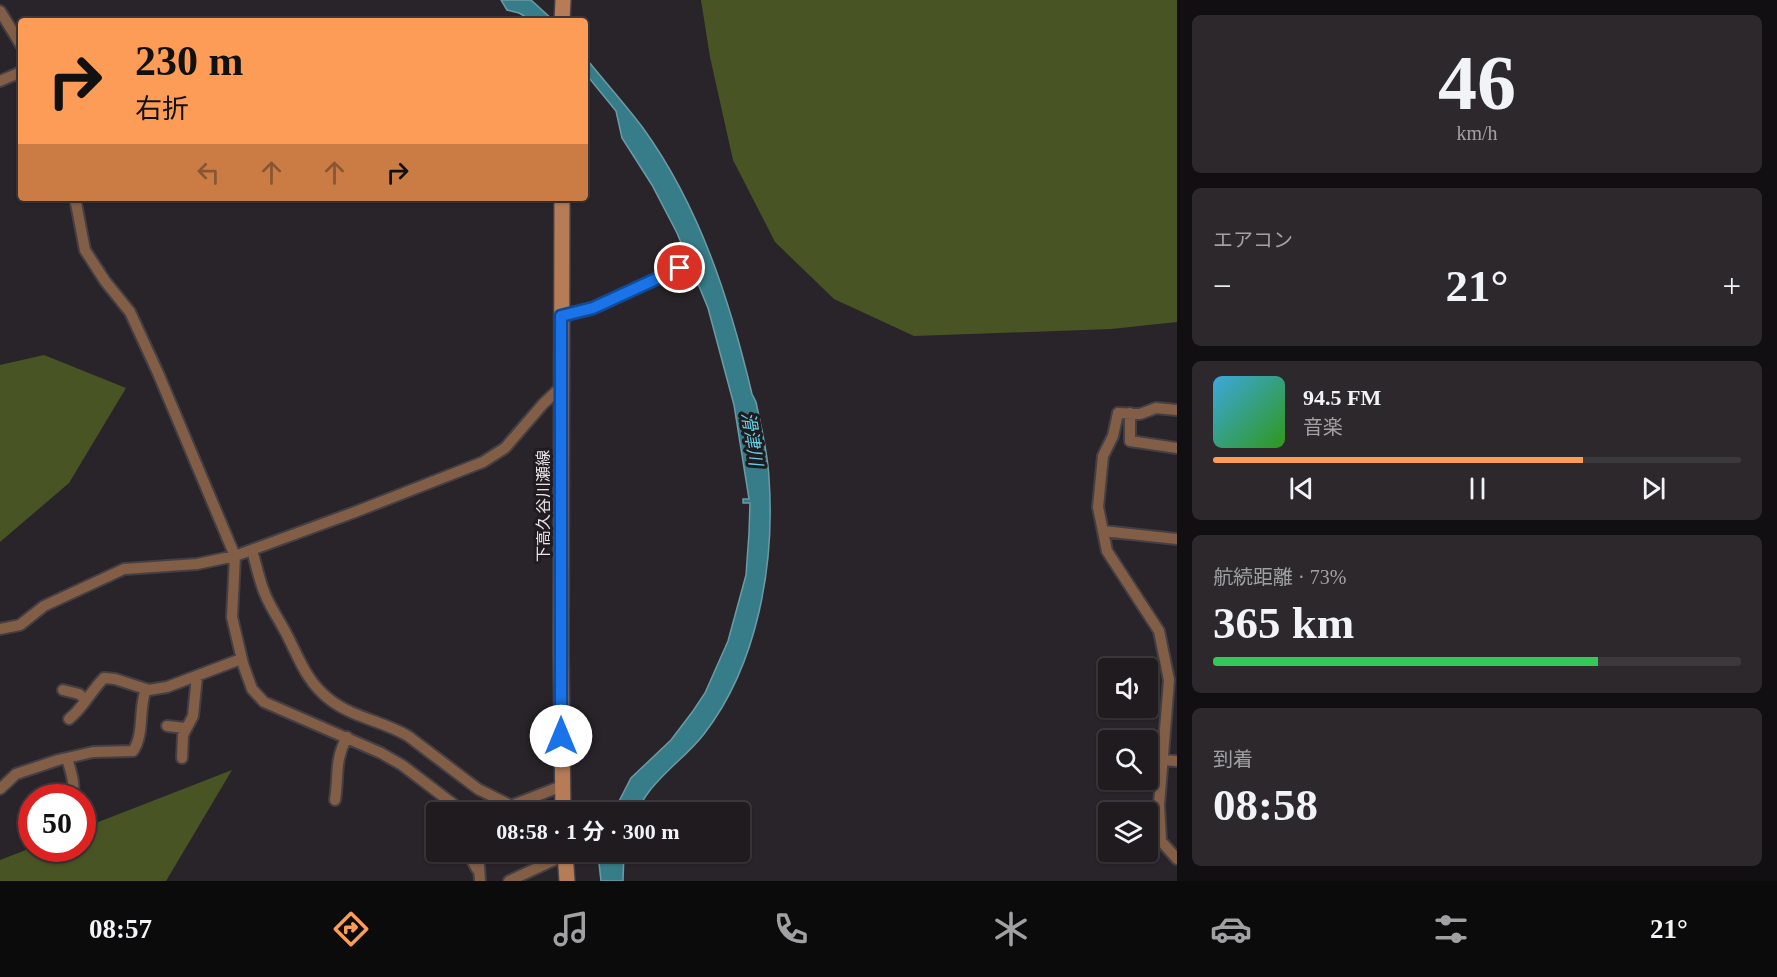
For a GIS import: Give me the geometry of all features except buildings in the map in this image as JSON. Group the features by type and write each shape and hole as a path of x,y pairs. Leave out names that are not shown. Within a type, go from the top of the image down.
{"main road":[{"path":"562,18 563,0"},
{"name":"下高久谷川瀬線","path":"562,201 563,802"},
{"path":"566,862 567,881"}],"street":[{"path":"0,10 18,40"},
{"path":"0,81 18,73"},
{"path":"76,201 85,250 105,281 130,312 235,556 232,617 252,689 264,702 381,753 402,765 451,802"},
{"path":"561,316 593,308 680,268"},
{"path":"0,629 20,625 44,606 124,569 197,564 235,556 483,462 505,448 561,387"},
{"path":"1177,410 1156,408 1140,414 1118,413 1113,436 1103,456 1098,507 1107,550 1159,631 1169,680 1159,805 1161,841 1177,859"},
{"path":"1130,413 1130,441 1177,448"},
{"path":"1103,531 1177,539"},
{"path":"252,550 265,594 300,665 320,691 353,714 398,730 408,736 478,789 504,802"},
{"path":"69,719 77,713 85,699 104,678 115,679 146,689 167,687 242,659"},
{"path":"182,758 183,735 193,717 197,676"},
{"path":"0,789 16,774 67,758 93,752 133,751 138,739 142,701 146,689"},
{"path":"63,690 79,694 85,699"},
{"path":"167,726 185,728"},
{"path":"335,800 339,751 347,737"},
{"path":"67,758 73,784"},
{"path":"1162,760 1177,761"},
{"path":"522,802 562,786"},
{"path":"473,862 480,876"},
{"path":"509,881 547,862"}],"green space":[{"path":"701,0 1177,0 1177,322 1111,329 914,336 834,299 775,242 733,160 710,57"},
{"path":"44,355 126,388 69,483 0,542 0,365"},
{"path":"232,770 166,881 0,881 0,860 18,853 18,862 96,862 96,823"}],"water":[{"path":"501,0 531,0 551,18 528,18 507,10"},
{"name":"滑津川","path":"588,61 643,128 663,158 697,222 711,256 734,324 756,402 768,469 770,511 769,544 759,612 738,677 723,706 698,742 661,777 643,802 619,802 631,778 671,740 693,711 705,693 728,641 746,575 750,503 743,503 743,499 749,499 734,405 708,308 677,233 652,185 622,138 616,111 588,77"},
{"path":"624,862 623,881 601,881 599,863"}],"route":[{"path":"561,736 561,316 593,308 680,268"}]}
